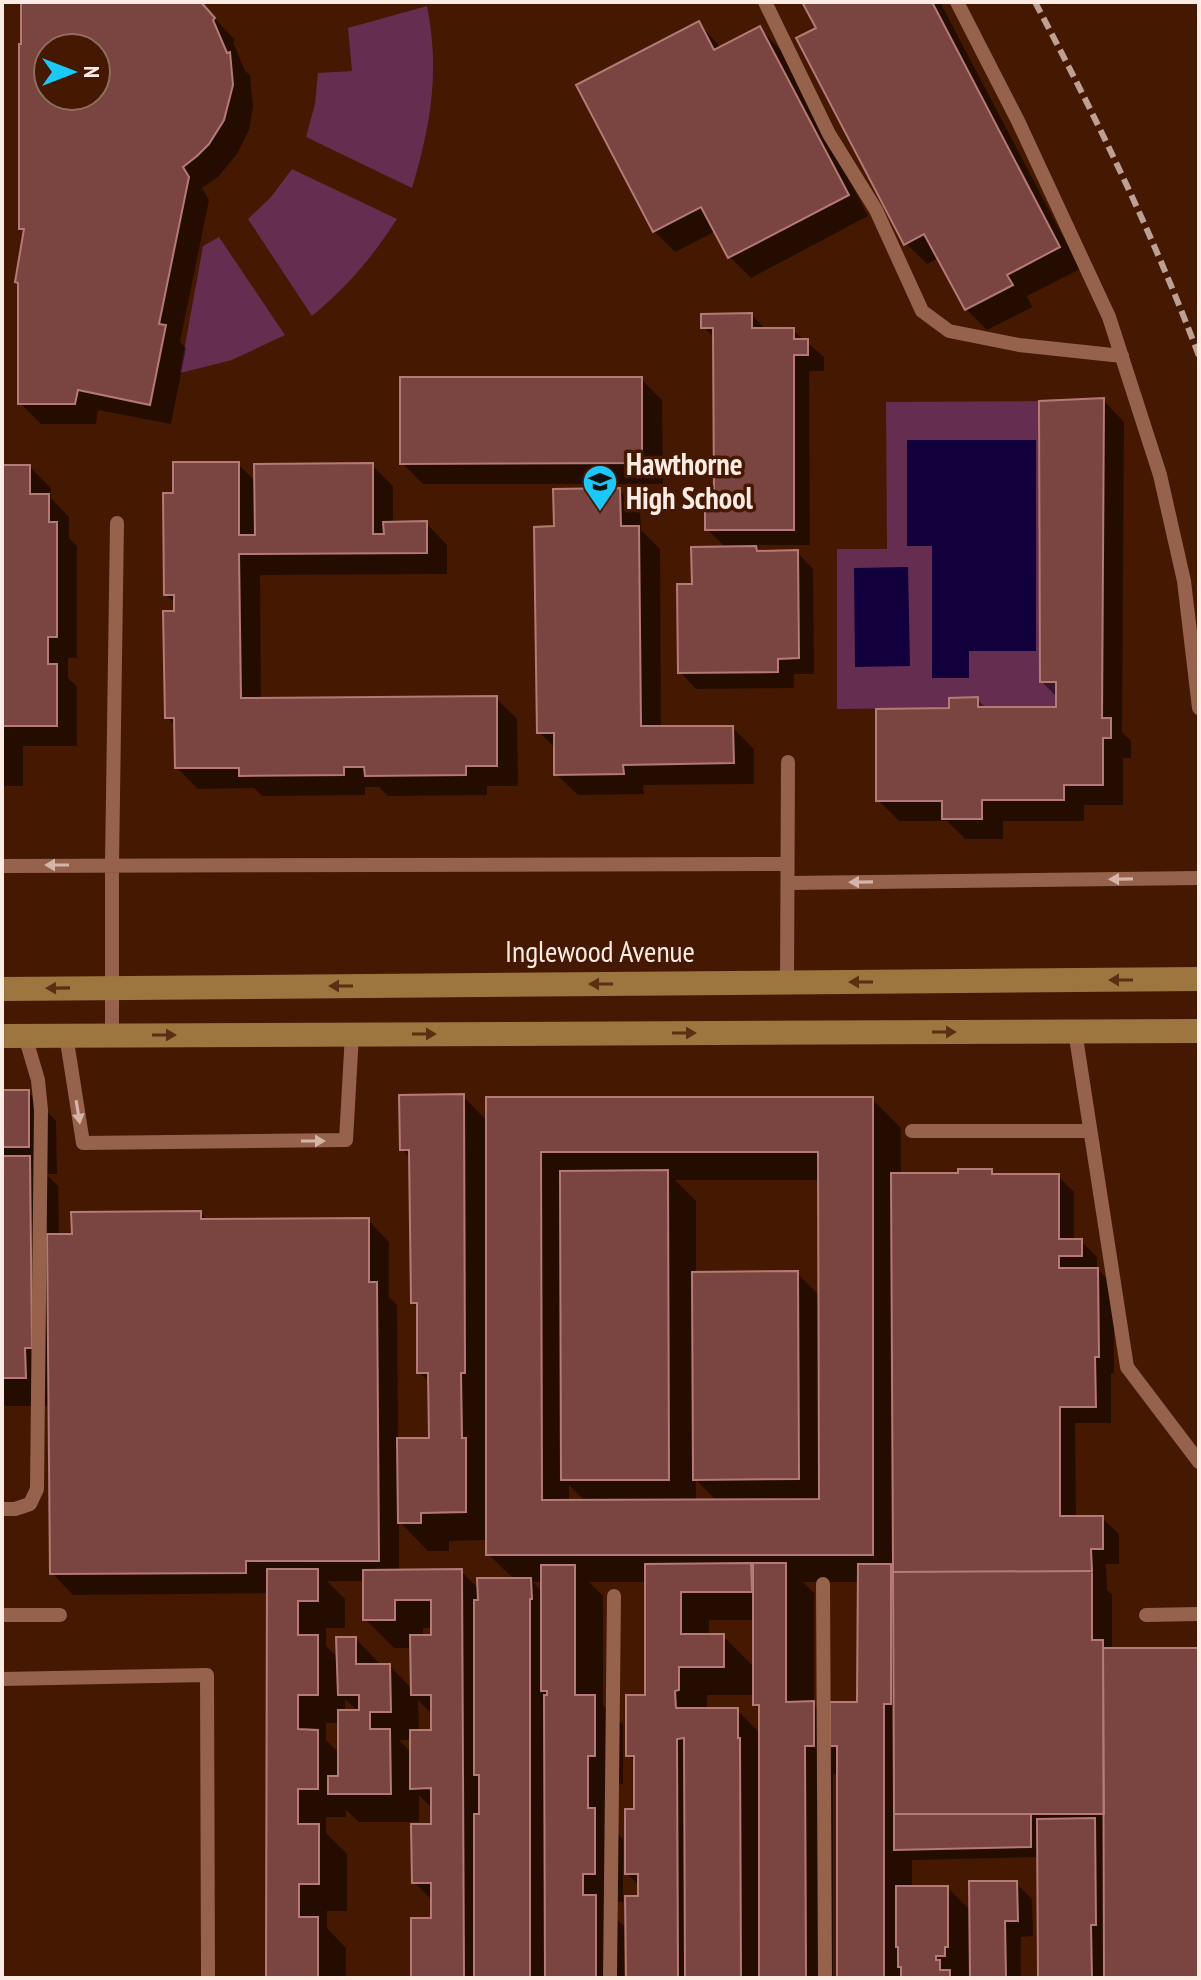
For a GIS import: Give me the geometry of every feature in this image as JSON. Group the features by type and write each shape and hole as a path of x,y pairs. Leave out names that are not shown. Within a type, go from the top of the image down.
{"main road":[{"name":"Inglewood Avenue","path":"2,989 1199,979"},
{"path":"14,1036 1199,1031"}],"lane":[{"path":"765,2 829,134 876,210 922,311 949,331 1019,345 1122,356"},
{"path":"957,2 1018,121 1109,317 1160,475 1184,581 1199,708"},
{"path":"112,1035 117,523"},
{"path":"787,983 788,762"},
{"path":"2,866 787,864"},
{"path":"788,883 1199,878"},
{"path":"1075,1031 1127,1367 1199,1462"},
{"path":"66,1035 83,1143 346,1140 352,1034"},
{"path":"2,1509 30,1504 37,1489 41,1110 38,1080 14,1036"},
{"path":"912,1131 1090,1131"},
{"path":"823,1584 825,1978"},
{"path":"610,1978 614,1596"},
{"path":"1146,1615 1199,1614"},
{"path":"2,1615 60,1615"},
{"path":"2,1679 207,1675 208,1978"}],"shaded area":[{"path":"427,6 433,53 432,98 412,188 306,137 315,104 318,73 352,71 348,28"},
{"path":"292,169 397,219 358,271 312,316 248,219 271,197"},
{"path":"219,237 285,335 232,360 180,373 203,246"},
{"path":"1039,401 1040,682 1056,682 1056,707 978,707 978,697 949,698 949,708 837,709 837,549 887,549 886,402"},
{"path":"907,440 1036,440 1036,651 969,651 969,678 932,678 932,546 907,546"},
{"path":"908,567 910,666 855,667 854,568"}],"building":[{"path":"21,2 201,2 215,18 213,20 227,53 230,52 233,85 224,120 209,144 183,167 189,177 159,324 166,325 150,405 78,390 75,404 18,404 18,283 15,282 24,229 19,229"},
{"path":"802,2 932,2 1060,247 1007,275 1013,285 965,310 924,234 904,245 796,38 816,28"},
{"path":"699,21 714,50 760,26 849,195 728,258 701,207 653,232 576,85"},
{"path":"752,313 752,328 794,328 794,339 808,339 808,355 794,355 794,530 705,530 705,498 714,498 713,328 701,328 701,314"},
{"path":"400,377 642,377 642,463 400,464"},
{"path":"1104,398 1102,718 1111,718 1111,738 1103,738 1103,785 1064,785 1064,800 982,800 982,819 942,819 942,801 876,801 876,709 949,708 949,698 978,697 978,707 1056,707 1056,682 1040,682 1039,401"},
{"path":"173,462 239,462 239,535 255,535 254,464 373,463 373,534 384,534 383,522 427,521 427,553 239,554 241,698 497,696 497,766 466,766 466,775 365,776 364,767 344,767 344,775 239,776 239,768 175,768 174,718 165,718 163,611 174,611 174,595 164,595 163,493 173,493"},
{"path":"2,465 30,465 30,494 49,494 49,522 57,522 57,637 48,637 48,664 57,664 57,726 3,726 2,765"},
{"path":"620,488 621,526 639,526 641,726 733,726 734,763 623,765 624,774 554,775 554,733 537,733 534,527 554,526 553,489"},
{"path":"756,546 757,551 798,550 799,658 778,659 778,672 678,673 677,584 692,584 691,547"},
{"path":"2,1090 29,1090 29,1147 2,1147"},
{"path":"464,1094 465,1373 461,1373 462,1438 466,1438 466,1512 421,1513 421,1523 398,1523 397,1438 429,1438 428,1373 417,1373 417,1303 411,1303 409,1150 400,1150 399,1095"},
{"path":"486,1097 873,1097 873,1555 486,1555","holes":["541,1152 818,1152 819,1499 542,1500"]},
{"path":"2,1156 30,1156 32,1348 25,1348 26,1378 2,1378"},
{"path":"958,1169 992,1169 992,1174 1059,1174 1059,1239 1082,1239 1082,1256 1059,1256 1059,1268 1098,1268 1096,1407 1060,1407 1060,1516 1103,1516 1103,1549 1091,1549 1092,1571 893,1572 891,1173 958,1173"},
{"path":"668,1170 669,1480 561,1480 560,1171"},
{"path":"201,1211 201,1219 369,1218 369,1282 377,1282 379,1561 246,1561 246,1573 50,1574 47,1234 72,1234 71,1212"},
{"path":"798,1271 799,1479 693,1480 692,1272"},
{"path":"751,1563 752,1592 681,1592 681,1634 724,1634 724,1667 679,1667 679,1690 675,1691 676,1708 738,1708 741,1978 685,1978 684,1738 677,1739 678,1978 626,1978 625,1896 638,1896 638,1874 625,1874 625,1809 634,1809 634,1756 626,1756 626,1695 645,1695 645,1564"},
{"path":"753,1563 786,1563 786,1702 814,1701 814,1746 805,1746 806,1978 759,1978 759,1705 753,1705"},
{"path":"858,1564 891,1564 891,1704 884,1704 884,1978 837,1978 837,1746 830,1746 830,1702 857,1702"},
{"path":"541,1565 575,1565 575,1695 595,1695 595,1756 588,1756 588,1808 595,1808 595,1874 583,1874 583,1895 596,1895 596,1978 545,1978 544,1695 547,1691 541,1691"},
{"path":"267,1569 318,1569 318,1601 298,1601 298,1635 318,1635 318,1695 298,1695 298,1729 318,1730 318,1789 298,1789 298,1824 319,1824 319,1884 299,1884 299,1917 318,1917 318,1978 266,1978"},
{"path":"462,1569 464,1978 411,1978 411,1918 431,1918 431,1883 412,1883 411,1824 431,1824 431,1788 410,1789 410,1730 431,1730 431,1695 411,1695 410,1635 431,1635 431,1600 395,1600 395,1620 363,1620 363,1570"},
{"path":"1092,1571 1092,1640 1103,1640 1104,1814 894,1814 893,1572"},
{"path":"477,1578 531,1578 530,1978 474,1978 474,1814 479,1814 479,1775 474,1775 474,1600 478,1600"},
{"path":"336,1637 356,1637 356,1664 390,1664 391,1712 370,1712 370,1729 390,1729 391,1794 328,1794 328,1776 338,1776 338,1710 359,1710 359,1695 338,1695"},
{"path":"1103,1648 1199,1648 1198,1978 1104,1978"},
{"path":"894,1814 1031,1814 1031,1847 894,1850"},
{"path":"1095,1818 1096,1925 1091,1925 1092,1978 1038,1978 1037,1819"},
{"path":"969,1881 1017,1881 1018,1921 1005,1921 1006,1978 970,1978"},
{"path":"896,1886 948,1886 948,1947 945,1947 945,1956 936,1956 936,1960 940,1960 940,1970 950,1970 950,1978 901,1978 896,1947"}],"railway":[{"path":"1035,2 1123,176 1199,356"}],"place":[{"name":"Hawthorne High School","path":"600,513"}]}
